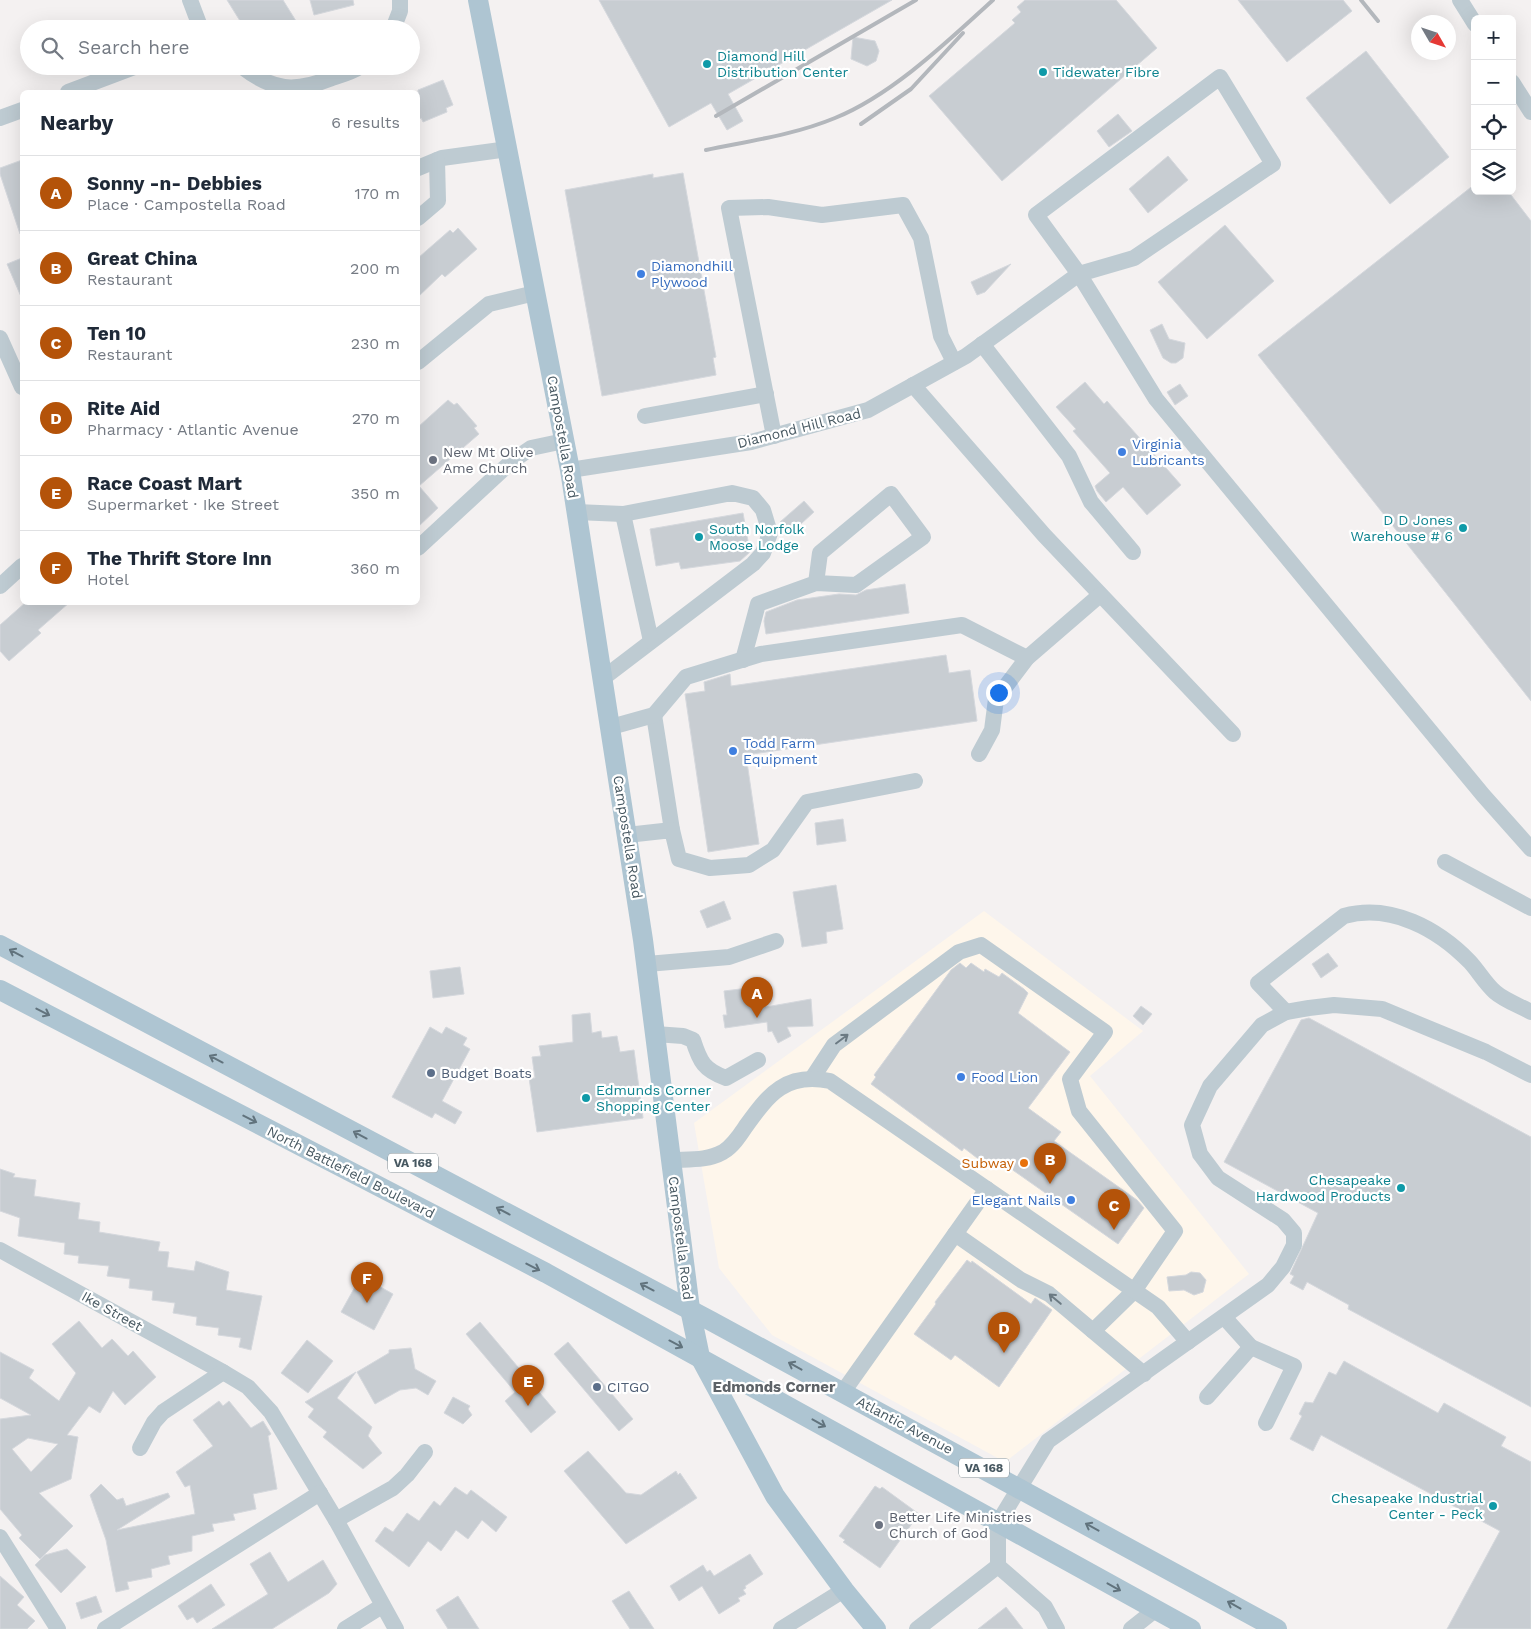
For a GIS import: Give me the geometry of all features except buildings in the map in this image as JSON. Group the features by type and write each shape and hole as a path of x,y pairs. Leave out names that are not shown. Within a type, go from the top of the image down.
{"main road":[{"name":"Campostella Road","path":"478,0 570,470 647,964 690,1309 700,1357 775,1496 844,1590 876,1629"},
{"name":"VA 168","path":"0,945 690,1309"},
{"name":"North Battlefield Boulevard","path":"0,990 546,1273 700,1357"},
{"name":"Atlantic Avenue","path":"690,1309 1277,1629"},
{"name":"VA 168","path":"700,1357 1191,1629"}],"street":[{"path":"190,0 198,20"},
{"path":"396,20 400,11 400,0"},
{"path":"1460,0 1471,18"},
{"path":"73,90 112,75"},
{"path":"253,75 278,87 298,89 339,75"},
{"name":"Diamond Hill Road","path":"570,470 751,442 868,410 954,362 982,344 1079,274 1134,258 1273,164 1220,77 1036,215 1079,274"},
{"path":"1516,88 1531,112"},
{"path":"0,118 20,111"},
{"path":"420,167 437,160 508,149"},
{"path":"420,216 438,201 437,160"},
{"path":"774,436 729,208 768,207 822,215 903,205 921,238 942,336 954,362"},
{"path":"1079,274 1156,399 1483,795 1531,849"},
{"path":"420,360 489,304 535,293"},
{"path":"0,338 20,383"},
{"path":"982,344 1069,456 1090,502 1133,552"},
{"path":"913,385 978,462 1100,595 1233,734"},
{"path":"645,416 766,394"},
{"path":"420,546 511,462 531,448 564,441"},
{"path":"576,512 623,514 732,493 753,498 763,510 770,533 763,553 753,564 602,678"},
{"path":"743,660 758,604 816,583 856,585 923,537 891,494 820,553 816,583"},
{"path":"623,514 651,641"},
{"path":"0,586 20,568"},
{"path":"979,754 992,730 996,699 1027,658 1100,595"},
{"path":"611,727 654,715 686,677 761,654 962,625 1027,658"},
{"path":"654,715 672,830 679,859 710,868 750,865 773,850 807,802 914,781"},
{"path":"627,835 672,830"},
{"path":"1445,862 1531,908"},
{"path":"1286,1012 1258,984 1344,916 1361,912 1384,912 1415,923 1442,938 1470,962 1495,993 1531,1012"},
{"path":"647,964 728,957 776,941"},
{"path":"812,1077 834,1045 959,952 981,945 1105,1032 1070,1080 1079,1111 1175,1231 1134,1291 1093,1331"},
{"path":"1057,1629 1045,1607 998,1566 998,1523 1019,1487 1048,1441 1268,1285 1283,1267 1294,1245 1294,1233 1282,1220 1218,1178 1200,1154 1192,1125 1210,1086 1262,1025 1286,1012 1334,1005 1382,1009 1486,1052 1531,1075"},
{"path":"655,1034 683,1036 693,1040 699,1060 711,1073 726,1078 758,1060"},
{"path":"671,1160 708,1158 724,1151 736,1140 768,1096 788,1084 812,1077 830,1080 1158,1307 1188,1342"},
{"path":"843,1392 987,1189"},
{"path":"955,1234 1021,1280 1049,1294 1144,1374"},
{"name":"Ike Street","path":"0,1250 248,1387 263,1403 320,1493 396,1629"},
{"path":"1224,1317 1251,1347 1294,1366 1266,1423"},
{"path":"1207,1397 1251,1347"},
{"path":"140,1448 154,1422 163,1412 223,1372"},
{"path":"336,1520 393,1488 407,1475 425,1452"},
{"path":"105,1629 320,1493"},
{"path":"0,1537 58,1629"},
{"path":"917,1629 998,1566"},
{"path":"781,1629 844,1590"},
{"path":"345,1629 382,1606"},
{"path":"1131,1629 1155,1610"}],"shaded area":[{"path":"984,911 1143,1031 1090,1076 1249,1274 1005,1462 772,1335 719,1268 694,1123"}],"railway":[{"path":"716,116 916,0"},
{"path":"706,150 804,129 856,108 877,96 918,66 993,0"},
{"path":"1361,0 1378,21"},
{"path":"861,124 911,89 963,33"}],"place":[{"name":"Diamond Hill Distribution Center","path":"707,64"},
{"name":"Tidewater Fibre","path":"1043,72"},
{"name":"Diamondhill Plywood","path":"641,274"},
{"name":"Virginia Lubricants","path":"1122,452"},
{"name":"New Mt Olive Ame Church","path":"433,460"},
{"name":"D D Jones Warehouse # 6","path":"1463,528"},
{"name":"South Norfolk Moose Lodge","path":"699,537"},
{"name":"Todd Farm Equipment","path":"733,751"},
{"name":"Sonny -n- Debbies","path":"757,1018"},
{"name":"Budget Boats","path":"431,1073"},
{"name":"Food Lion","path":"961,1077"},
{"name":"Edmunds Corner Shopping Center","path":"586,1098"},
{"name":"Subway","path":"1024,1163"},
{"name":"Great China","path":"1050,1184"},
{"name":"Chesapeake Hardwood Products","path":"1401,1188"},
{"name":"Elegant Nails","path":"1071,1200"},
{"name":"Ten 10","path":"1114,1230"},
{"name":"The Thrift Store Inn","path":"367,1303"},
{"name":"Rite Aid","path":"1004,1353"},
{"name":"CITGO","path":"597,1387"},
{"name":"Race Coast Mart","path":"528,1406"},
{"name":"Chesapeake Industrial Center - Peck","path":"1493,1506"},
{"name":"Better Life Ministries Church of God","path":"879,1525"}],"district":[{"name":"Edmonds Corner","path":"774,1387"}]}
